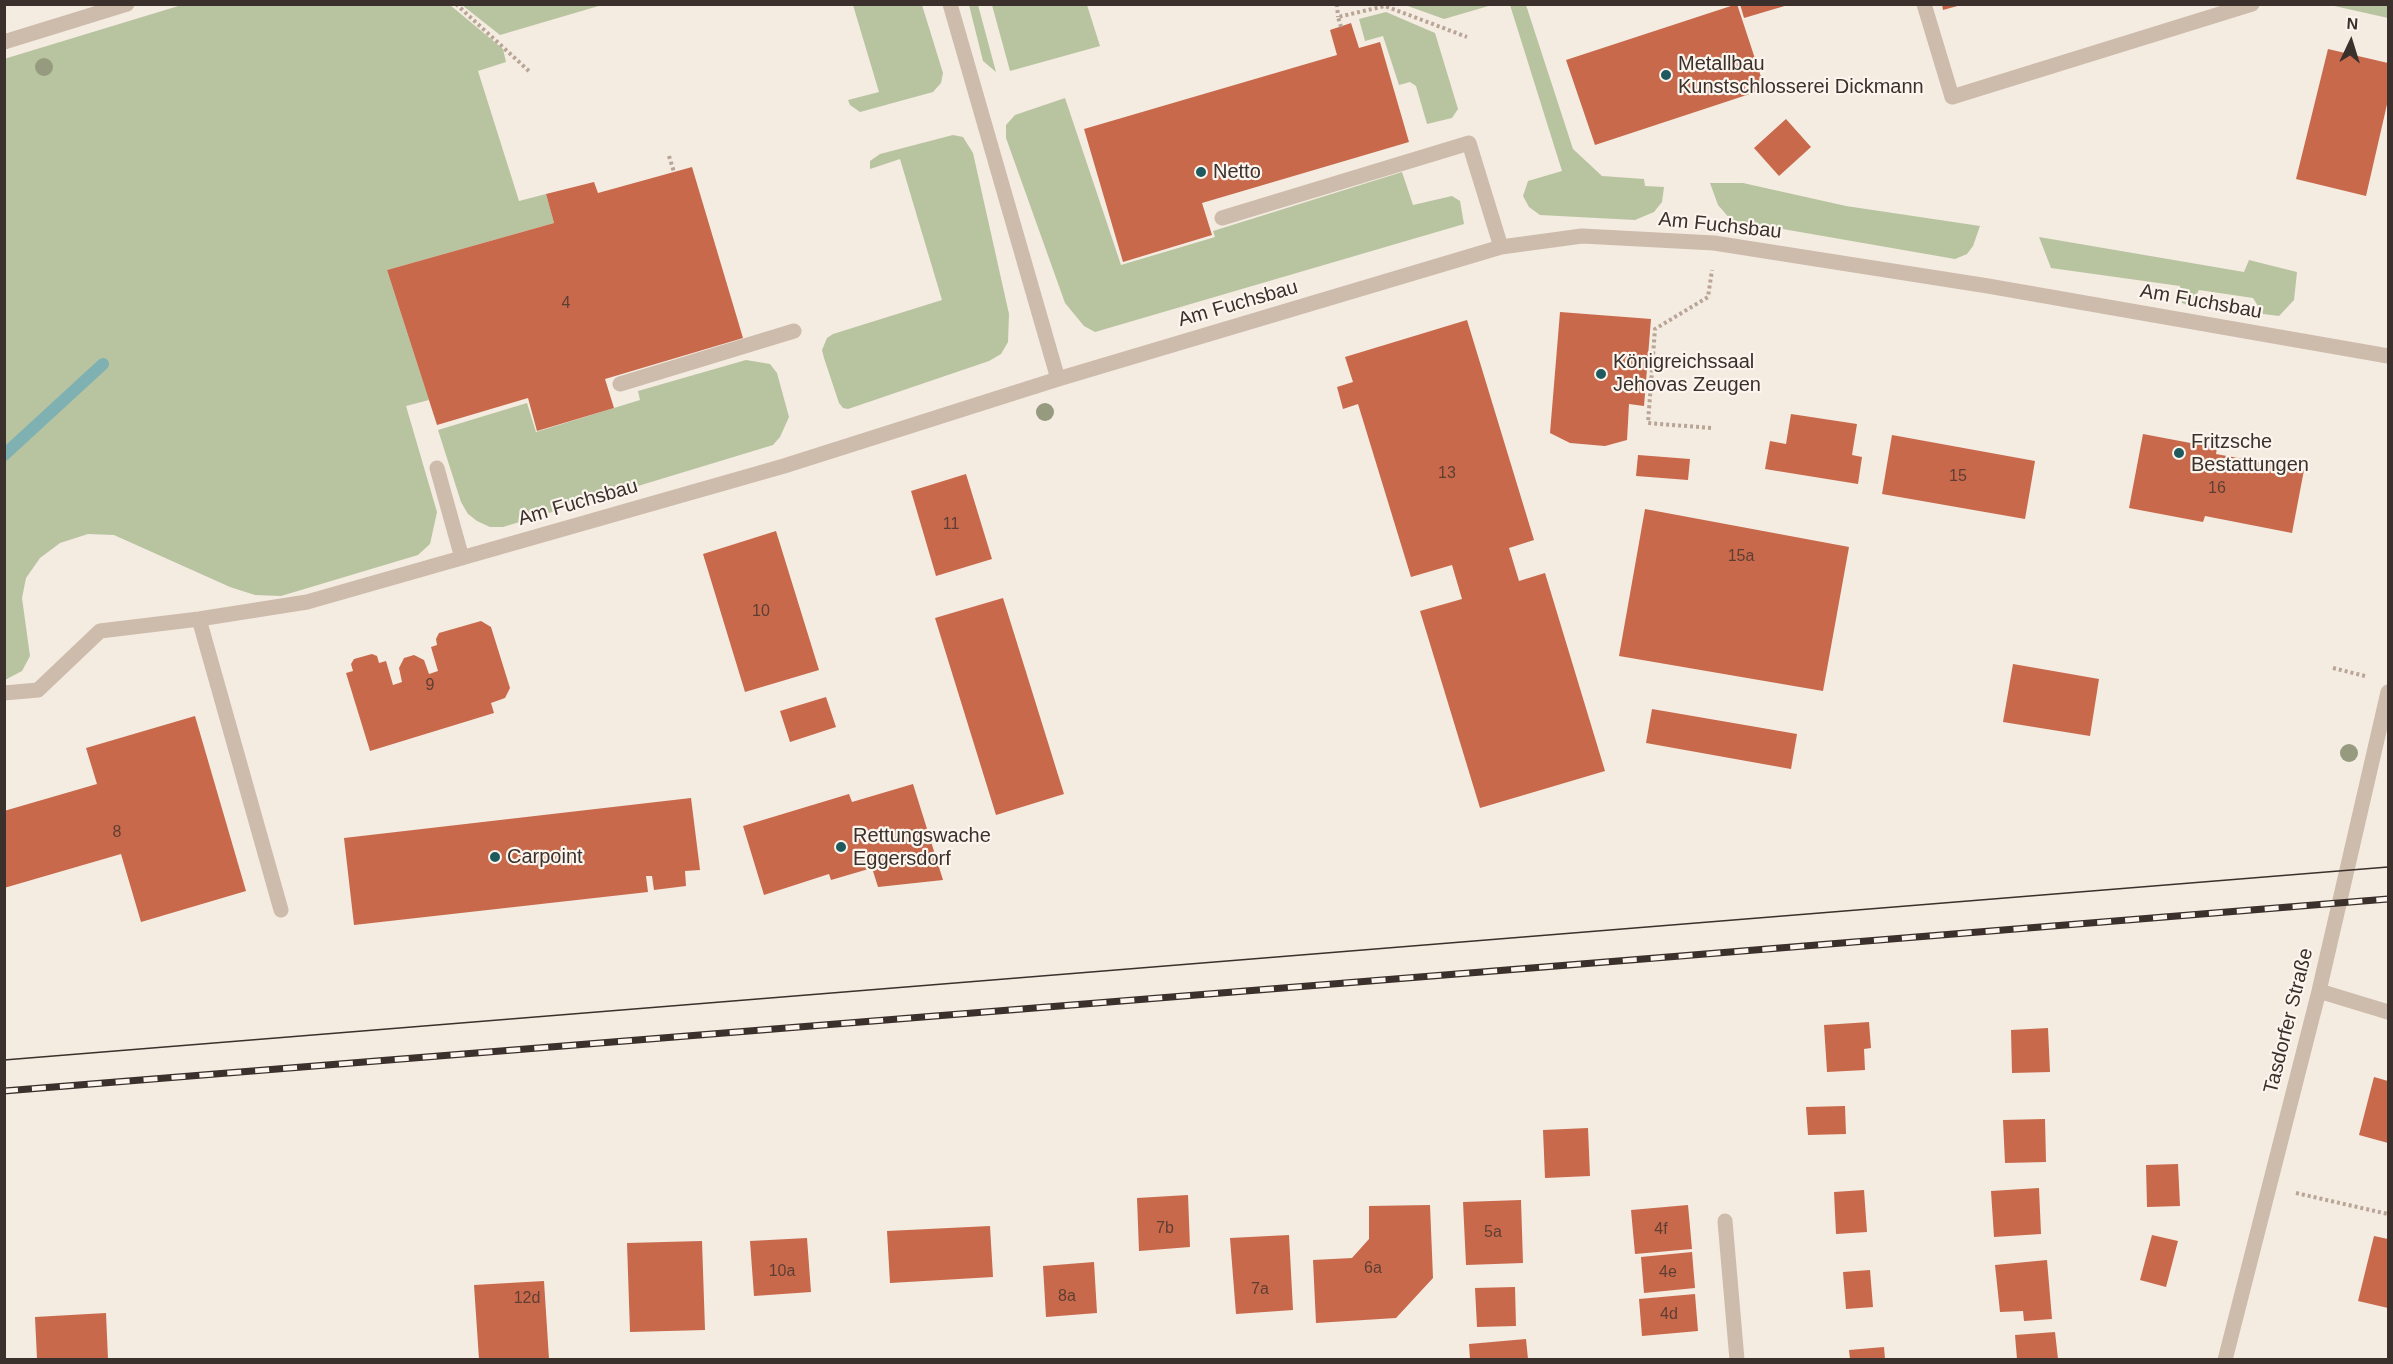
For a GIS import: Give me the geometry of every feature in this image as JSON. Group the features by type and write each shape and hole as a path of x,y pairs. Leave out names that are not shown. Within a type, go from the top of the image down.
{"street":[{"path":"4,42 127,4"},
{"path":"950,4 1058,379"},
{"path":"1924,4 1952,97 2252,4"},
{"path":"1222,218 1469,143 1501,247"},
{"name":"Am Fuchsbau","path":"4,693 38,690 100,631 199,619 307,602 784,466 1058,379 1501,247 1582,236 1714,243 1988,286 2388,356"},
{"path":"620,384 794,332"},
{"path":"436,468 462,558"},
{"path":"199,619 281,910"},
{"name":"Tasdorfer Straße","path":"2225,1359 2319,991 2388,692"},
{"path":"2319,991 2388,1012"},
{"path":"1725,1221 1737,1359"}],"path":[{"path":"456,4 530,72"},
{"path":"1337,4 1341,27"},
{"path":"1338,17 1385,5 1467,37"},
{"path":"669,156 674,172"},
{"path":"1711,428 1648,423 1655,329 1708,297 1714,243"},
{"path":"2333,668 2366,677"},
{"path":"2268,1187 2388,1214"}],"green space":[{"path":"185,4 450,5 503,49 506,62 478,71 519,201 546,194 554,223 387,270 429,400 406,406 437,512 430,544 418,555 281,596 255,595 230,587 114,535 88,534 60,543 40,558 26,578 22,598 30,656 22,671 5,680 4,59"},
{"path":"462,5 602,5 500,35"},
{"path":"853,5 922,5 943,73 941,83 933,92 860,112 850,105 848,100 879,92"},
{"path":"969,5 978,5 996,72 983,61"},
{"path":"992,5 1087,5 1100,46 1010,71"},
{"path":"1405,5 1492,5 1444,19"},
{"path":"1510,5 1526,5 1573,149 1602,176 1644,179 1645,186 1664,187 1662,202 1654,212 1635,220 1540,215 1529,207 1523,196 1528,181 1562,171"},
{"path":"2330,5 2388,5 2388,18"},
{"path":"1386,12 1435,33 1458,109 1452,118 1427,124 1416,86 1410,82 1399,85 1383,36 1365,41 1359,19"},
{"path":"1065,98 1121,265 1215,237 1213,231 1402,172 1413,205 1452,196 1460,201 1464,224 1095,332 1084,326 1065,303 1006,138 1006,125 1015,115"},
{"path":"953,135 963,137 973,153 1009,314 1008,342 1001,354 989,361 848,409 843,408 839,403 822,350 827,338 833,334 942,300 900,159 870,169 870,161 880,154"},
{"path":"1710,183 1743,183 1846,206 1980,226 1973,246 1967,254 1955,259 1731,220 1718,205"},
{"path":"2039,237 2244,272 2249,260 2297,272 2294,300 2279,316 2263,314 2253,298 2199,290 2193,301 2187,305 2182,303 2180,286 2051,268"},
{"path":"746,360 770,364 777,373 789,417 780,437 773,445 503,527 490,527 477,521 468,514 461,502 438,430 527,403 536,432 640,400 638,391"}],"building":[{"name":"Metallbau Kunstschlosserei Dickmann","path":"1737,4 1765,89 1595,145 1566,60"},
{"path":"1740,4 1788,4 1788,5 1744,18"},
{"path":"1942,4 1961,4 1961,5 1943,10"},
{"name":"Netto","path":"1351,23 1359,48 1380,42 1409,142 1202,203 1212,235 1123,262 1084,129 1337,55 1330,30"},
{"path":"2328,49 2388,63 2388,100 2366,196 2296,179"},
{"path":"1786,119 1811,147 1779,176 1754,148"},
{"path":"692,167 743,338 605,379 614,408 537,431 528,398 437,425 387,270 554,223 546,194 594,182 598,193"},
{"name":"Königreichssaal Jehovas Zeugen","path":"1560,312 1651,319 1644,406 1629,404 1627,440 1605,446 1570,443 1550,433"},
{"path":"1467,320 1534,540 1509,548 1519,581 1545,573 1605,771 1480,808 1420,611 1462,599 1452,565 1411,577 1358,404 1343,409 1337,387 1353,382 1345,357"},
{"path":"1791,414 1857,424 1852,455 1862,457 1858,484 1765,469 1770,441 1786,444"},
{"path":"2143,434 2217,448 2216,454 2304,470 2292,533 2205,516 2203,522 2129,508"},
{"path":"1892,435 2035,461 2025,519 1882,494"},
{"path":"1638,455 1690,459 1688,480 1636,476"},
{"path":"966,474 992,559 936,576 911,491"},
{"path":"1645,509 1849,547 1823,691 1619,656"},
{"path":"776,531 819,670 745,692 703,554"},
{"path":"1003,598 1064,794 996,815 935,618"},
{"path":"481,621 491,627 510,688 505,698 491,703 494,713 370,751 346,673 353,671 351,664 354,659 372,654 377,656 379,663 386,661 393,685 402,682 399,668 404,658 414,655 424,660 429,674 438,671 431,647 437,645 436,639 439,633"},
{"path":"2013,664 2099,679 2090,736 2003,722"},
{"path":"826,697 836,727 790,742 780,711"},
{"path":"1652,709 1797,734 1791,769 1646,743"},
{"path":"195,716 246,891 141,922 121,854 4,888 4,811 97,784 86,748"},
{"name":"Rettungswache Eggersdorf","path":"913,784 943,880 878,887 872,868 831,880 829,874 764,895 743,826 849,794 852,802"},
{"name":"Carpoint","path":"691,798 700,870 685,871 686,886 654,890 652,876 646,876 648,892 354,925 344,838"},
{"path":"1869,1022 1871,1048 1864,1049 1865,1070 1827,1072 1824,1025"},
{"path":"2048,1028 2050,1072 2012,1073 2011,1030"},
{"path":"2374,1077 2388,1081 2388,1143 2359,1135"},
{"path":"1845,1106 1846,1134 1808,1135 1806,1107"},
{"path":"2045,1119 2046,1162 2005,1163 2003,1120"},
{"path":"1588,1128 1590,1176 1545,1178 1543,1130"},
{"path":"2178,1164 2180,1206 2147,1207 2146,1165"},
{"path":"2039,1188 2041,1234 1994,1237 1991,1191"},
{"path":"1864,1190 1867,1232 1836,1234 1834,1192"},
{"path":"1188,1195 1190,1247 1139,1251 1137,1198"},
{"path":"1521,1200 1523,1263 1466,1265 1463,1202"},
{"path":"1430,1205 1433,1278 1396,1318 1316,1323 1313,1260 1352,1258 1369,1239 1369,1206"},
{"path":"1688,1205 1692,1249 1635,1254 1631,1210"},
{"path":"990,1226 993,1277 890,1283 887,1231"},
{"path":"1289,1235 1293,1310 1236,1314 1230,1238"},
{"path":"2152,1235 2178,1241 2166,1287 2140,1280"},
{"path":"2374,1236 2388,1239 2388,1308 2358,1301"},
{"path":"807,1238 811,1292 754,1296 750,1241"},
{"path":"702,1241 705,1330 630,1332 627,1243"},
{"path":"1692,1252 1695,1288 1644,1293 1641,1257"},
{"path":"2047,1260 2052,1319 2024,1321 2023,1311 2000,1312 1995,1265"},
{"path":"1094,1262 1097,1313 1046,1317 1043,1266"},
{"path":"1870,1270 1873,1307 1846,1309 1843,1272"},
{"path":"544,1281 549,1359 479,1359 474,1285"},
{"path":"1515,1287 1516,1326 1477,1327 1475,1288"},
{"path":"1695,1294 1698,1331 1642,1336 1639,1299"},
{"path":"106,1313 108,1359 37,1359 35,1317"},
{"path":"2055,1332 2058,1359 2017,1359 2015,1335"},
{"path":"1526,1339 1528,1359 1470,1359 1469,1344"},
{"path":"1884,1347 1885,1359 1850,1359 1849,1350"}],"waterway":[{"path":"4,455 103,364"}],"tram line":[{"path":"4,1060 2388,867"}],"railway":[{"path":"4,1091 2388,899"}],"place":[{"name":"Metallbau Kunstschlosserei Dickmann","path":"1666,75"},
{"name":"Netto","path":"1201,172"},
{"name":"Königreichssaal Jehovas Zeugen","path":"1601,374"},
{"name":"Fritzsche Bestattungen","path":"2179,453"},
{"name":"Rettungswache Eggersdorf","path":"841,847"},
{"name":"Carpoint","path":"495,857"}]}
